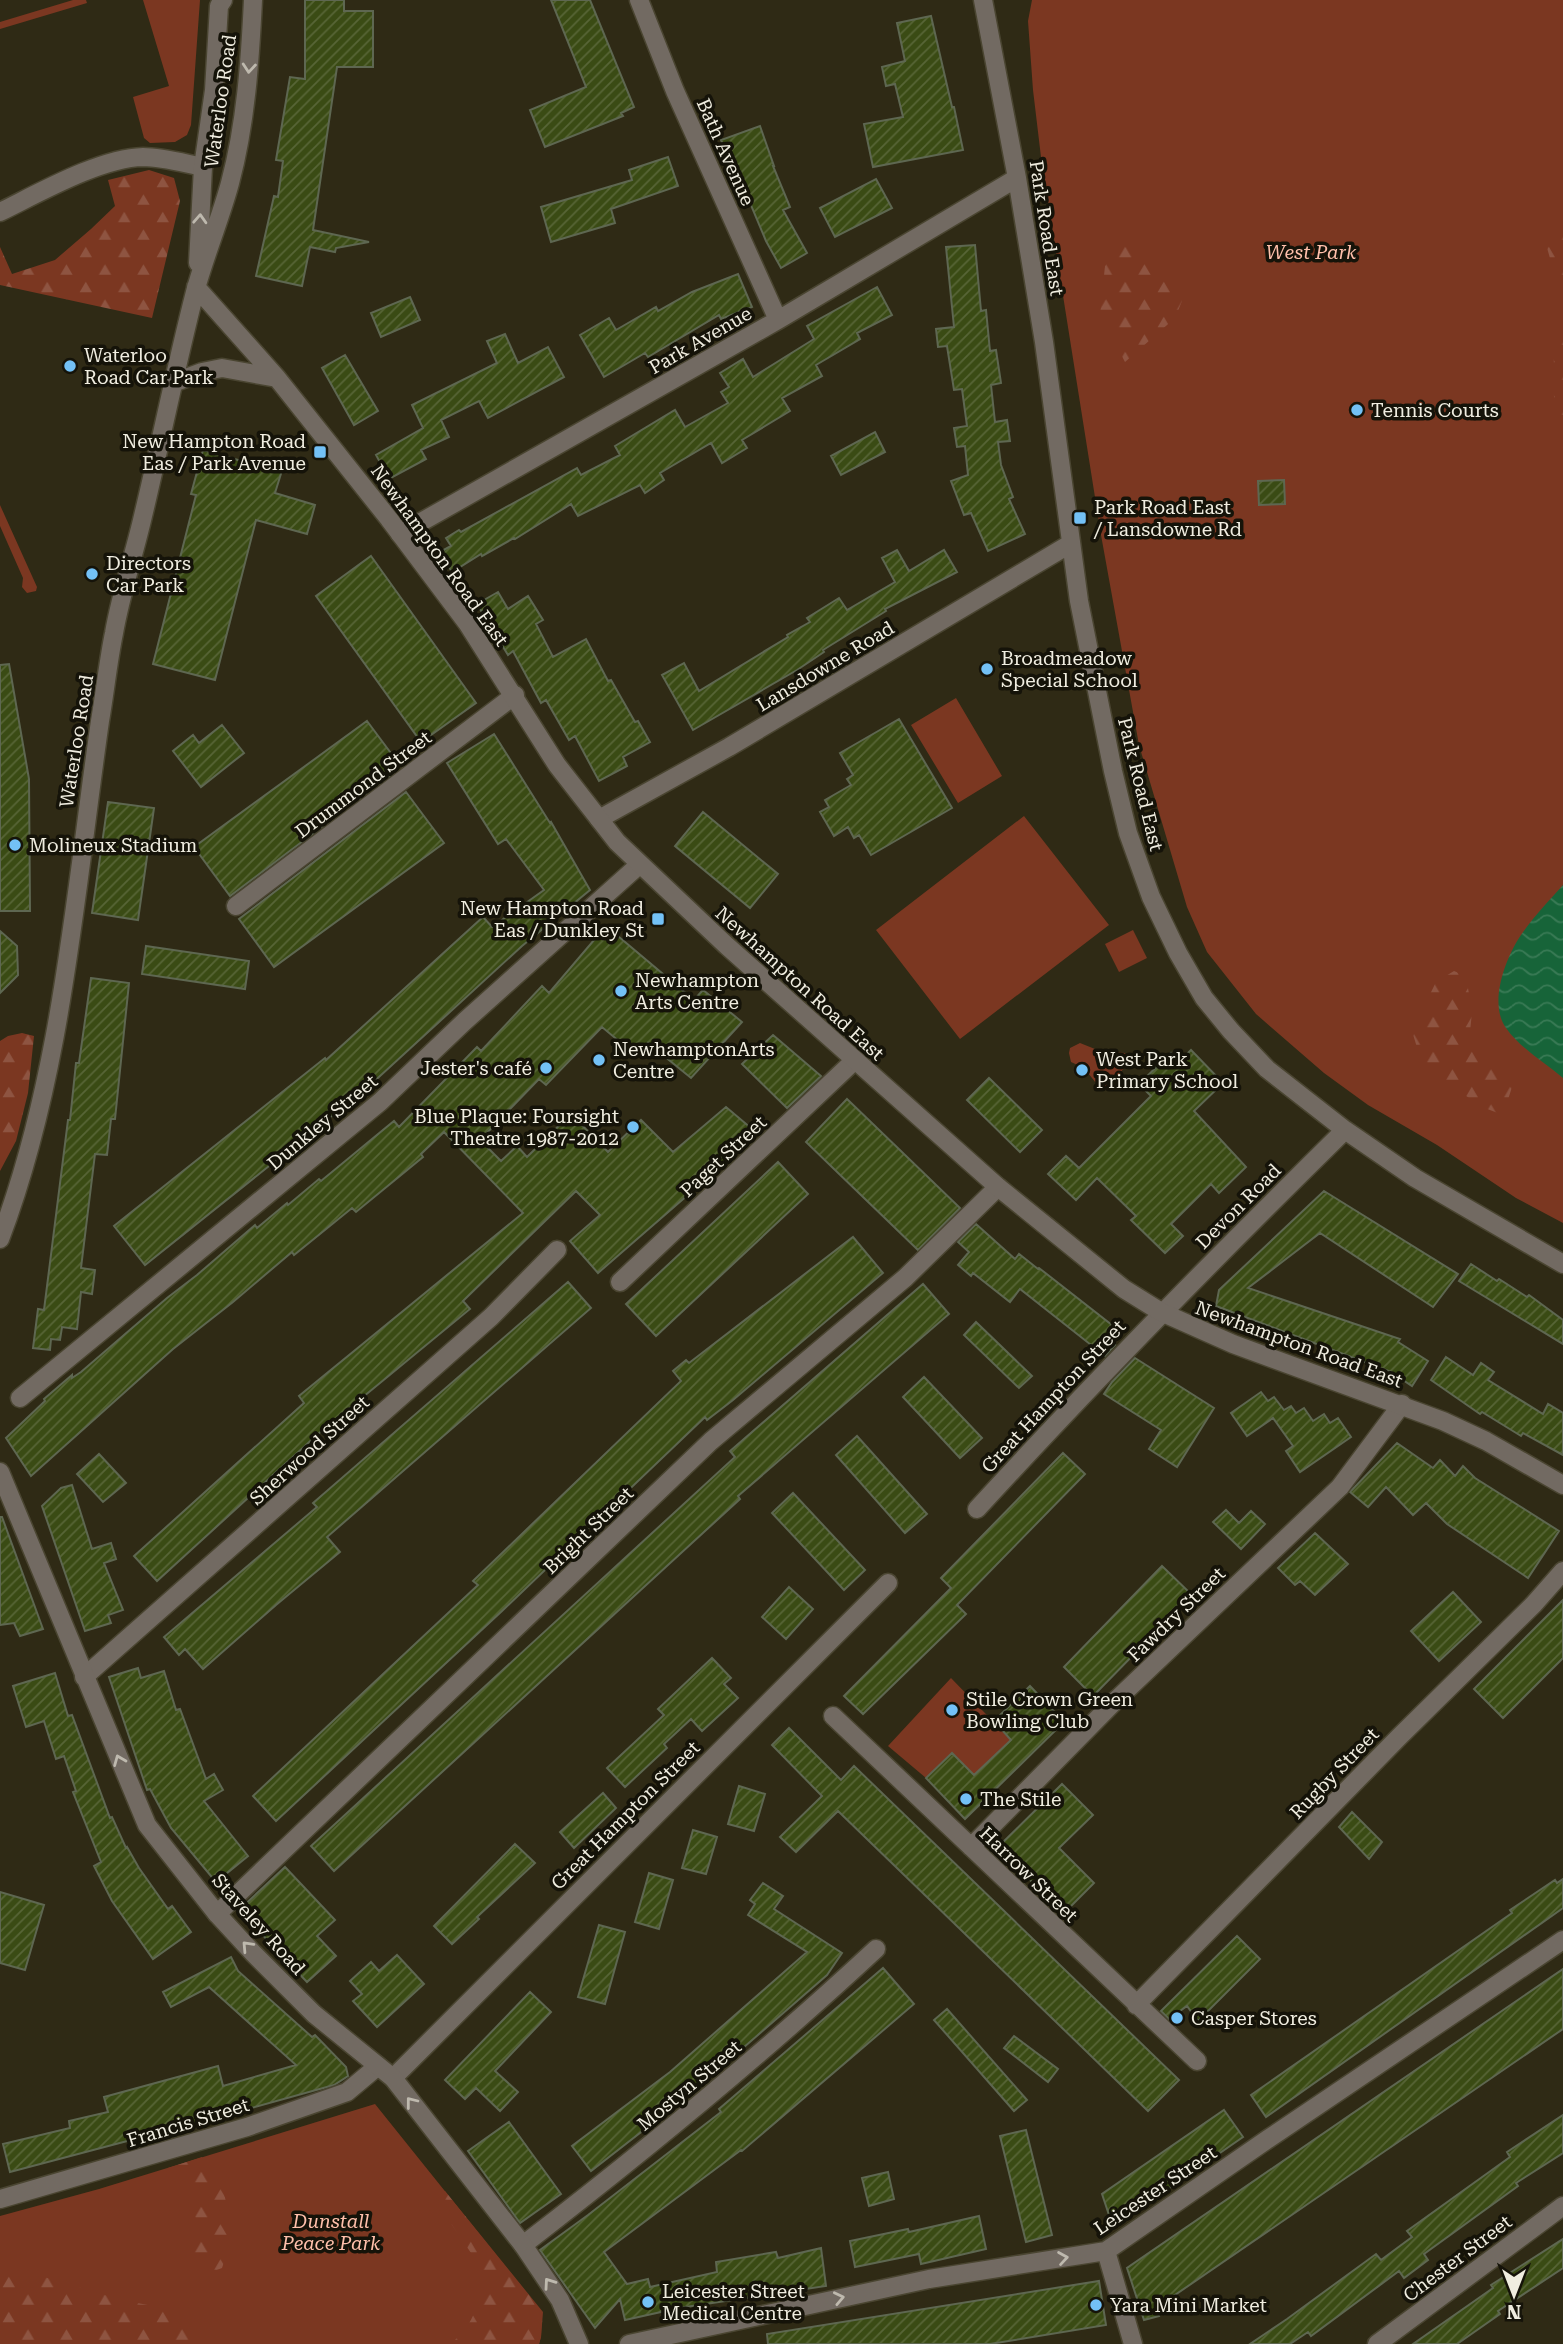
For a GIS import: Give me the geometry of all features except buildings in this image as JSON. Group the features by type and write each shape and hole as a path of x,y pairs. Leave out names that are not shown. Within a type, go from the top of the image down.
{"street":[{"name":"Waterloo Road","path":"0,1239 13,1205 37,1117 71,938 113,635 196,287 230,183 242,127 249,72 253,0"},
{"name":"Bath Avenue","path":"639,0 676,91 778,320"},
{"name":"Park Road East","path":"983,0 1017,178 1044,342 1068,509 1070,544 1113,771 1128,833 1151,897 1178,953 1204,998 1267,1069 1345,1130 1426,1184 1563,1264"},
{"name":"Waterloo Road","path":"196,287 203,167 215,86 220,2"},
{"path":"0,212 111,163 141,157 167,159 203,167"},
{"name":"Park Avenue","path":"400,534 778,320 1017,178"},
{"name":"Newhampton Road East","path":"196,287 277,378 400,534 467,622 557,765 639,865 998,1187 1091,1264 1161,1312 1233,1344 1402,1404 1486,1441 1563,1485"},
{"path":"173,383 222,368 277,378"},
{"name":"Lansdowne Road","path":"599,819 729,747 1070,544"},
{"name":"Drummond Street","path":"236,906 515,695"},
{"name":"Dunkley Street","path":"20,1398 380,1102 639,865"},
{"name":"Paget Street","path":"620,1282 855,1060"},
{"name":"Devon Road","path":"1161,1312 1345,1130"},
{"name":"Bright Street","path":"217,1913 711,1441 905,1278 998,1187"},
{"name":"Waterloo Road","path":"0,1220 13,1205"},
{"name":"Sherwood Street","path":"84,1677 491,1317 557,1250"},
{"name":"Great Hampton Street","path":"977,1509 1161,1312"},
{"name":"Fawdry Street","path":"971,1847 1113,1703 1340,1487 1402,1404"},
{"name":"Staveley Road","path":"0,1472 147,1825 217,1913 314,2014 393,2078 523,2245 561,2300 579,2344"},
{"name":"Rugby Street","path":"1136,2006 1399,1737 1534,1604 1563,1571"},
{"name":"Great Hampton Street","path":"393,2078 888,1583"},
{"name":"Harrow Street","path":"834,1716 1136,2006 1197,2061"},
{"name":"Leicester Street","path":"628,2344 929,2279 1106,2251 1563,1940"},
{"name":"Mostyn Street","path":"523,2245 620,2170 803,2016 876,1949"},
{"name":"Francis Street","path":"0,2199 247,2127 347,2092 378,2066"},
{"name":"Chester Street","path":"1377,2344 1563,2206"},
{"path":"1106,2251 1133,2344"}],"green space":[{"path":"73,0 86,0 87,3 0,29 0,22"},
{"path":"143,0 200,0 191,125 187,135 175,142 150,143 144,138 133,97 169,86"},
{"name":"West Park","path":"1032,0 1563,0 1563,1223 1516,1198 1437,1145 1368,1105 1324,1073 1256,1014 1207,952 1187,907 1139,745 1101,535 1041,157 1028,21"},
{"path":"149,170 174,178 180,201 152,318 0,285 0,247 12,274 55,260 115,206 108,180"},
{"path":"1561,230 1563,280 1555,276 1544,237"},
{"path":"1120,243 1171,271 1182,301 1175,318 1125,362 1100,314 1105,266"},
{"path":"1563,340 1563,448 1555,410 1554,344"},
{"path":"0,505 37,587 36,591 27,593 22,587 23,578 0,526"},
{"path":"956,698 1002,776 958,803 911,725"},
{"path":"1024,816 1109,925 960,1039 876,930"},
{"path":"1133,930 1147,958 1119,972 1105,944"},
{"path":"1454,971 1466,976 1472,1012 1469,1042 1488,1054 1513,1084 1503,1115 1482,1107 1459,1091 1426,1077 1412,1031 1436,982"},
{"path":"22,1033 34,1036 28,1093 16,1141 0,1171 0,1041"},
{"path":"1080,1043 1100,1051 1125,1053 1128,1064 1115,1078 1112,1087 1100,1088 1084,1068 1071,1062 1070,1048"},
{"name":"Stile Crown Green Bowling Club","path":"951,1678 1012,1741 974,1775 952,1753 926,1778 888,1746"},
{"name":"Dunstall Peace Park","path":"375,2104 542,2312 539,2344 0,2344 0,2216 99,2189"},
{"path":"202,2157 221,2185 229,2227 222,2268 209,2273 198,2270 191,2257 196,2218 184,2190 168,2168"},
{"path":"445,2191 543,2312 539,2344 449,2344 469,2323 478,2304 486,2275 433,2197"},
{"path":"0,2264 122,2300 163,2308 186,2319 192,2344 0,2344"}],"water":[{"path":"1563,885 1563,1078 1525,1048 1506,1028 1501,1018 1499,993 1501,980 1515,944"}],"place":[{"name":"Waterloo Road Car Park","path":"70,366"},
{"name":"Tennis Courts","path":"1357,410"},
{"name":"New Hampton Road Eas / Park Avenue","path":"320,452"},
{"name":"Park Road East / Lansdowne Rd","path":"1080,518"},
{"name":"Directors Car Park","path":"92,574"},
{"name":"Broadmeadow Special School","path":"987,669"},
{"name":"Molineux Stadium","path":"15,845"},
{"name":"New Hampton Road Eas / Dunkley St","path":"658,919"},
{"name":"Newhampton Arts Centre","path":"621,991"},
{"name":"NewhamptonArts Centre","path":"599,1060"},
{"name":"Jester's café","path":"546,1068"},
{"name":"West Park Primary School","path":"1082,1070"},
{"name":"Blue Plaque: Foursight Theatre 1987-2012","path":"633,1127"},
{"name":"Stile Crown Green Bowling Club","path":"952,1710"},
{"name":"The Stile","path":"966,1799"},
{"name":"Casper Stores","path":"1177,2018"},
{"name":"Leicester Street Medical Centre","path":"648,2302"},
{"name":"Yara Mini Market","path":"1096,2305"}]}
